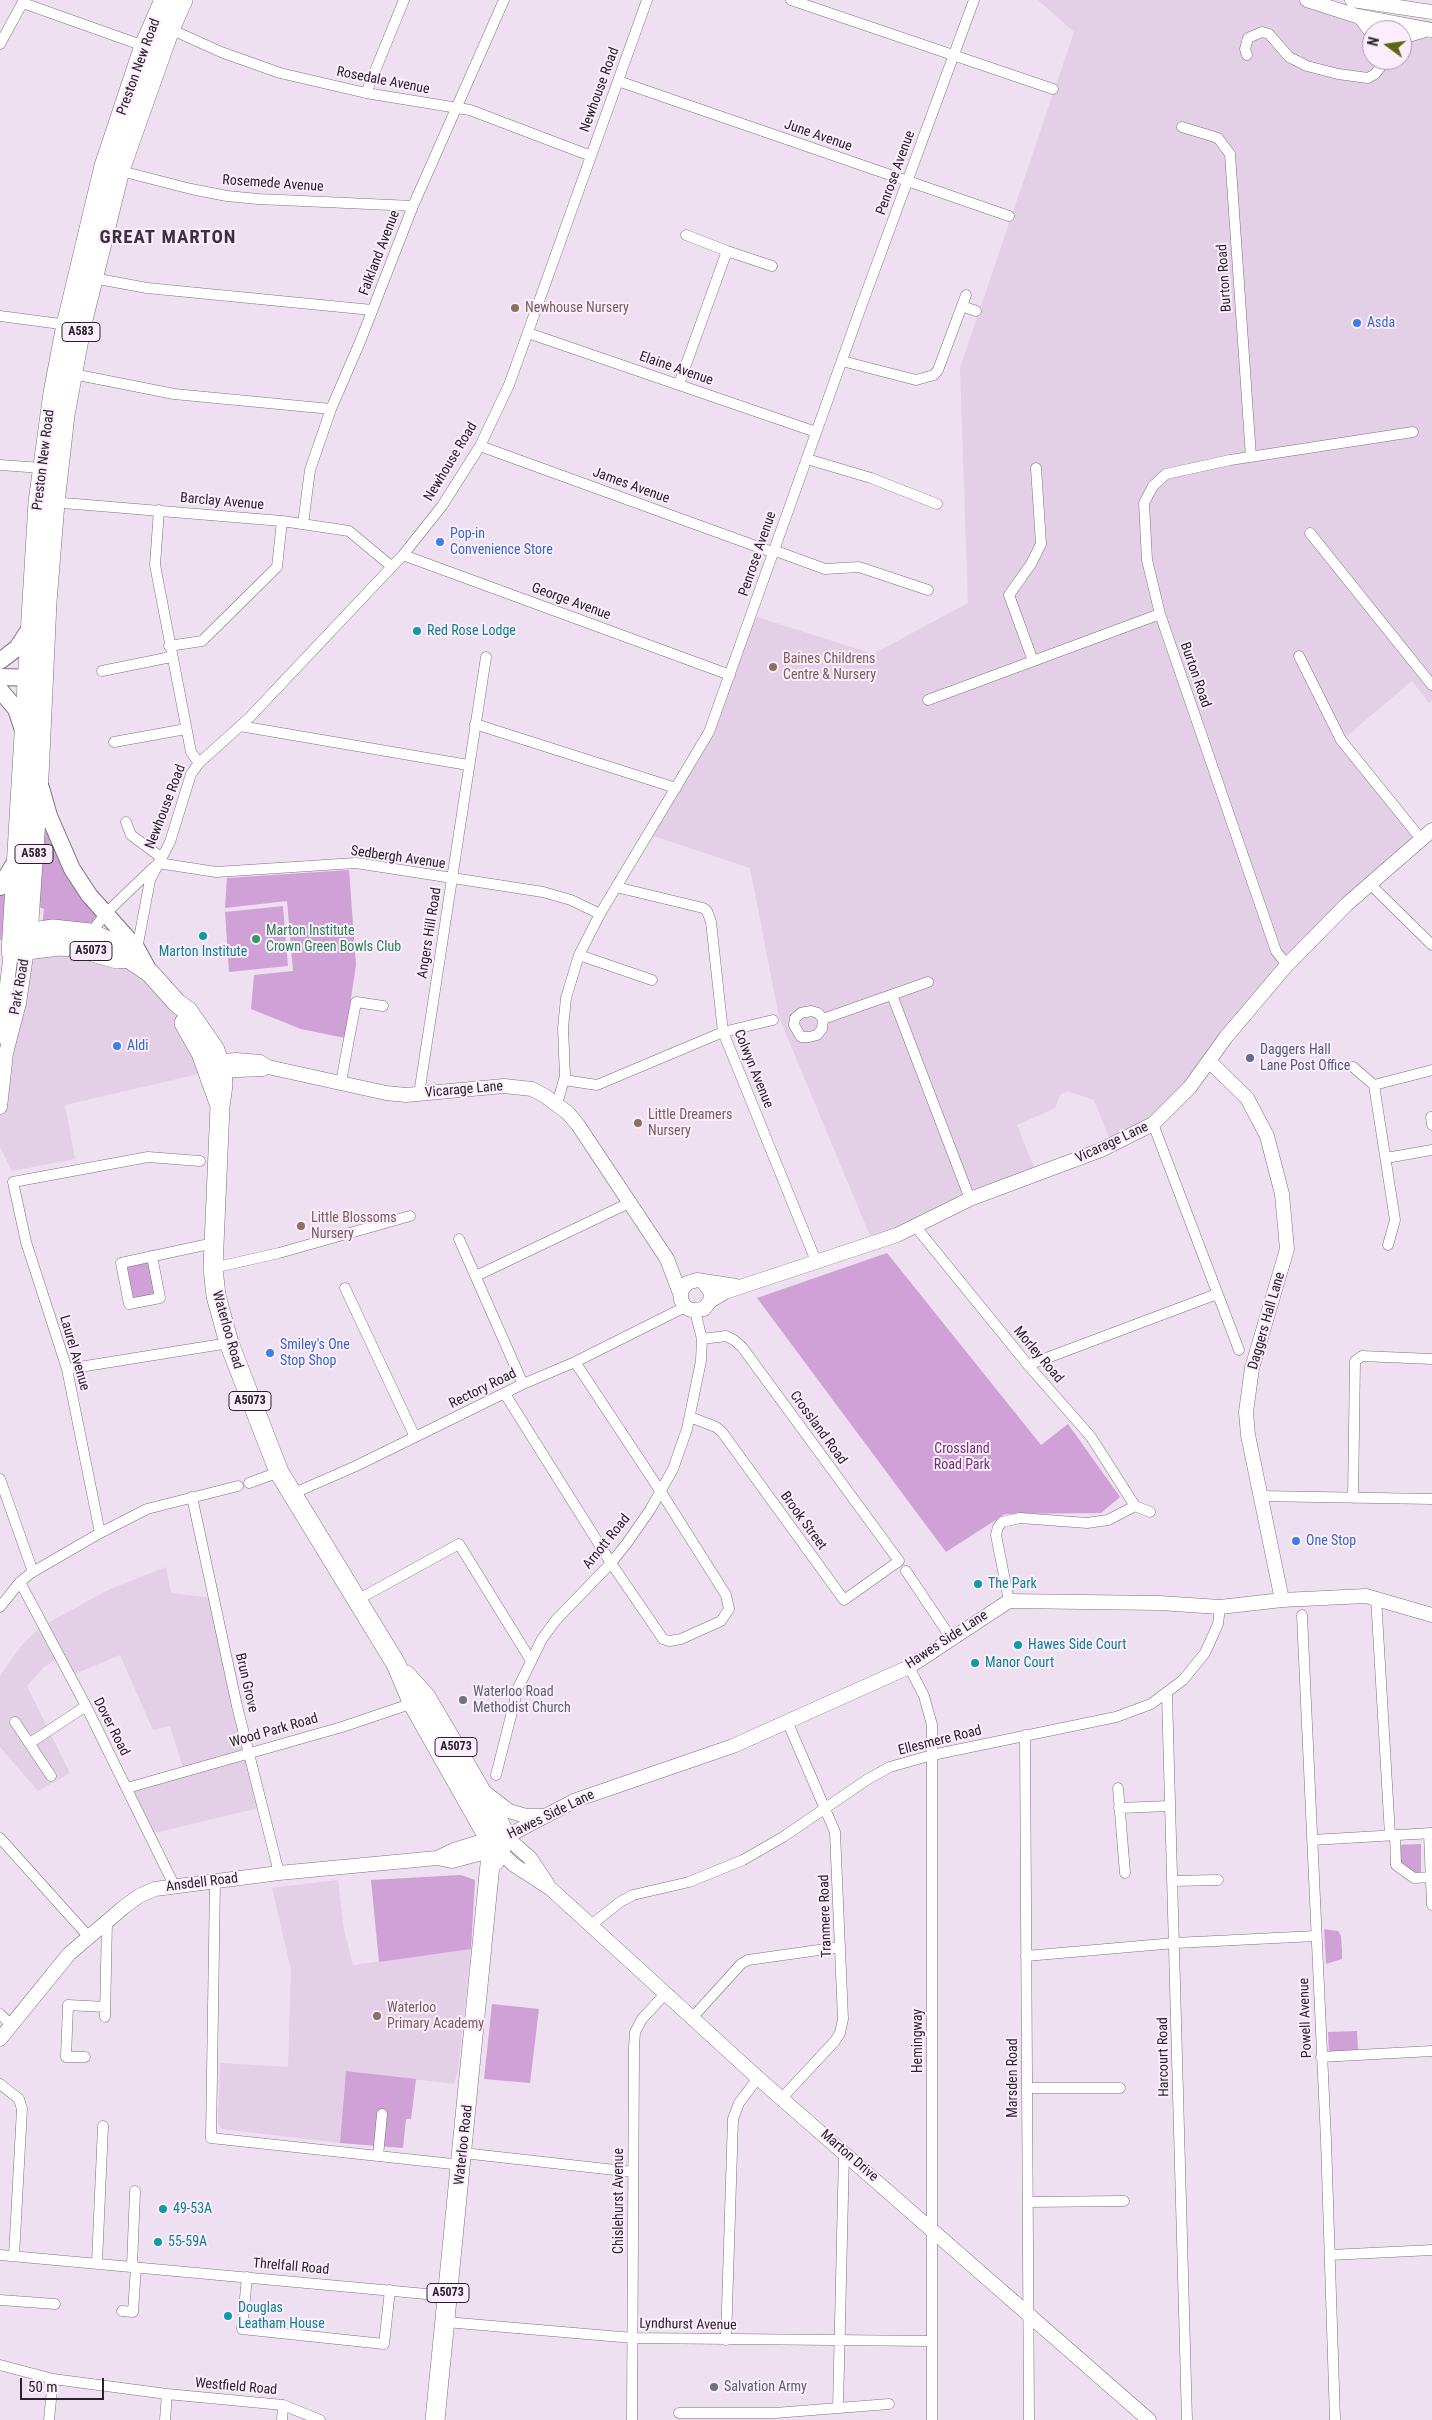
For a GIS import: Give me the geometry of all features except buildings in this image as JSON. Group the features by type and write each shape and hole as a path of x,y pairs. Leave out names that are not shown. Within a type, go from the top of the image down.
{"highway":[{"name":"Preston New Road","path":"13,944 24,735 36,678 46,502 42,468 112,168 144,46 164,0"},
{"name":"Preston New Road","path":"13,944 39,776 36,678 31,627 46,502 73,374 74,326 93,278 112,168 182,0"},
{"name":"A5073","path":"13,944 61,929 88,941 117,959 132,954 177,1003 188,1011 203,1030 213,1066"},
{"name":"Waterloo Road","path":"213,1066 223,1084 220,1106 213,1268 216,1296 229,1343 279,1472 396,1664 479,1787 499,1844 491,1869 435,2420"},
{"name":"Waterloo Road","path":"420,1700 499,1844"}],"main road":[{"path":"0,661 16,648 31,627"},
{"path":"0,677 36,678"},
{"name":"A583","path":"0,690 16,709 24,735"},
{"name":"Preston New Road","path":"39,776 48,816 66,858 80,882 105,914"},
{"path":"0,887 18,858"},
{"path":"105,914 132,954"}],"street":[{"path":"366,93 404,0"},
{"name":"Falkland Avenue","path":"303,524 310,470 331,409 413,206 504,0"},
{"name":"Newhouse Road","path":"132,954 150,880 176,824 191,774 199,763 240,726 335,628 403,555 442,506 480,446 509,385 648,0"},
{"path":"791,0 1053,89"},
{"name":"Penrose Avenue","path":"557,1104 564,1080 563,1021 570,982 579,955 600,914 709,732 772,551 807,459 952,55 974,0"},
{"path":"1307,0 1369,20"},
{"path":"1352,0 1432,12"},
{"path":"0,44 23,1 144,46"},
{"path":"1392,20 1395,6"},
{"path":"1357,16 1362,23"},
{"path":"1412,29 1432,30"},
{"name":"Rosedale Avenue","path":"170,30 221,52 280,72 366,93 470,110 591,156"},
{"path":"1412,34 1432,30"},
{"path":"1246,55 1245,49 1248,38 1258,32 1265,32 1289,57 1307,66 1361,78 1368,78 1377,72"},
{"name":"June Avenue","path":"618,81 1009,216"},
{"name":"Burton Road","path":"1182,127 1218,138 1230,154 1251,457"},
{"name":"Rosemede Avenue","path":"112,168 227,196 413,206"},
{"path":"686,235 772,266"},
{"path":"679,384 727,251"},
{"path":"93,278 147,288 372,310"},
{"path":"842,361 916,380 926,379 938,370 966,296"},
{"path":"962,306 976,311"},
{"path":"0,316 74,326"},
{"name":"Elaine Avenue","path":"528,333 816,432"},
{"path":"73,374 174,394 331,409"},
{"name":"Burton Road","path":"1287,965 1276,951 1160,614 1147,560 1144,503 1153,486 1166,474 1251,457 1413,432"},
{"name":"James Avenue","path":"480,446 825,569 859,566 928,590"},
{"path":"807,459 871,478 937,504"},
{"path":"0,466 42,468"},
{"path":"1032,661 1009,595 1031,564 1041,544 1036,468"},
{"name":"Barclay Avenue","path":"46,502 282,521 349,531 391,566"},
{"path":"159,510 155,565 171,657 191,752 199,763"},
{"path":"169,646 202,641 277,567 282,521"},
{"path":"1310,533 1432,685"},
{"name":"George Avenue","path":"403,555 730,675"},
{"path":"928,700 1160,614"},
{"path":"1299,656 1341,740 1427,834"},
{"path":"102,671 171,657"},
{"name":"Angers Hill Road","path":"419,1094 486,657"},
{"path":"476,724 676,788"},
{"path":"240,726 468,765"},
{"path":"114,742 186,729"},
{"path":"126,822 131,835 160,860"},
{"name":"Vicarage Lane","path":"213,1066 260,1062 268,1067 386,1093 419,1094 485,1087 518,1086 532,1089 557,1104 578,1125 667,1259 687,1305 704,1309 710,1301 725,1292 897,1235 970,1199 1101,1150 1152,1124 1190,1087 1226,1037 1287,965 1347,904 1372,885 1427,834"},
{"name":"Newhouse Road","path":"88,941 105,914 160,860"},
{"name":"Sedbergh Avenue","path":"160,860 216,872 356,862 542,892 571,900 600,914"},
{"path":"1372,885 1432,945"},
{"name":"Colwyn Avenue","path":"616,887 703,908 707,911 712,922 723,1032 816,1261"},
{"name":"Park Road","path":"0,1108 6,1053 19,1003 13,944"},
{"path":"579,955 652,980"},
{"path":"823,1019 928,982"},
{"path":"892,995 970,1199"},
{"path":"341,1082 356,1002 383,1006"},
{"path":"564,1080 597,1085 723,1032 773,1020"},
{"name":"Daggers Hall Lane","path":"1209,1061 1247,1098 1267,1136 1282,1194 1287,1249 1252,1368 1246,1412 1248,1436 1282,1600"},
{"path":"1353,1067 1374,1085 1395,1220 1388,1245"},
{"path":"1374,1085 1432,1070"},
{"path":"1152,1124 1239,1350"},
{"path":"1386,1158 1432,1150"},
{"name":"Laurel Avenue","path":"100,1533 67,1369 26,1242 13,1182 148,1157 200,1161"},
{"path":"476,1276 628,1202"},
{"path":"213,1268 279,1253 410,1216"},
{"name":"Morley Road","path":"915,1226 1028,1365 1091,1437 1135,1506"},
{"path":"459,1239 524,1384"},
{"path":"152,1256 160,1298 129,1304 121,1262 214,1243"},
{"name":"Vicarage Lane","path":"667,1259 699,1281 725,1286 747,1286"},
{"path":"687,1305 684,1286 699,1281 709,1287 710,1301"},
{"path":"345,1288 414,1437"},
{"path":"1028,1365 1217,1294"},
{"name":"Arnott Road","path":"496,1775 515,1698 530,1659 556,1620 611,1563 661,1492 674,1468 690,1417 701,1361 702,1339 687,1305"},
{"name":"Rectory Road","path":"292,1494 524,1384 575,1362 687,1305"},
{"name":"Crossland Road","path":"702,1339 726,1336 734,1340 761,1372 899,1561"},
{"path":"67,1369 229,1343"},
{"path":"1353,1498 1355,1361 1362,1356 1432,1359"},
{"path":"505,1394 611,1563 663,1639 668,1641 681,1640 721,1621 729,1609 728,1600 661,1492 575,1362"},
{"name":"Brook Street","path":"690,1417 716,1427 722,1432 844,1600 899,1561"},
{"path":"249,1483 279,1472"},
{"path":"0,1479 34,1572"},
{"path":"0,1607 20,1582 34,1572 100,1533 147,1509 238,1486"},
{"path":"1260,1496 1432,1499"},
{"name":"Brun Grove","path":"192,1497 214,1608 279,1873"},
{"path":"1150,1512 1135,1506 1108,1520 1087,1523 1020,1518 1002,1522 998,1527 996,1535 1009,1601 1160,1603 1220,1608 1282,1600 1366,1596 1376,1597 1432,1615"},
{"path":"357,1600 459,1544 530,1659"},
{"path":"906,1571 951,1638"},
{"name":"Dover Road","path":"20,1582 128,1788 174,1885"},
{"path":"1376,1597 1392,1835 1396,1864 1414,1878 1431,1877"},
{"name":"Hawes Side Lane","path":"499,1844 576,1800 723,1749 909,1667 1009,1601"},
{"name":"Ellesmere Road","path":"591,1925 620,1902 633,1895 689,1882 743,1860 826,1809 868,1779 890,1768 932,1755 1116,1717 1139,1709 1166,1694 1182,1680 1204,1653 1218,1624 1220,1608"},
{"name":"Powell Avenue","path":"1302,1615 1330,2255 1335,2420"},
{"name":"Hemingway","path":"909,1667 929,1711 932,1755 932,2420"},
{"name":"Harcourt Road","path":"1166,1694 1175,1943 1187,2420"},
{"name":"Wood Park Road","path":"128,1788 342,1727 420,1700"},
{"path":"30,1744 86,1706"},
{"name":"Tranmere Road","path":"782,2098 840,2033 843,2018 838,1844 826,1809 787,1721"},
{"path":"15,1722 51,1776"},
{"name":"Marsden Road","path":"1025,1735 1029,2420"},
{"path":"479,1787 509,1811 526,1816 545,1816"},
{"path":"1118,1788 1119,1808 1122,1819 1124,1873"},
{"path":"1119,1808 1169,1806"},
{"path":"1312,1840 1431,1833 1432,1906"},
{"path":"0,1838 88,1936"},
{"name":"Ansdell Road","path":"0,2039 52,1973 88,1936 139,1896 155,1889 174,1885 279,1873 437,1858 454,1850 483,1841 499,1844"},
{"name":"Marton Drive","path":"499,1844 530,1858 551,1889 665,1994 758,2078 932,2228 1149,2420"},
{"path":"1172,1881 1218,1880"},
{"path":"215,1881 211,2138 378,2156 463,2159 633,2172"},
{"path":"85,2057 66,2057 68,2005 105,2012 107,1921"},
{"path":"1026,1956 1175,1943 1316,1936"},
{"path":"692,2018 741,1964 755,1959 840,1947"},
{"name":"Chislehurst Avenue","path":"632,2420 635,2032 642,2019 665,1994"},
{"path":"0,2014 11,2025"},
{"path":"1321,2057 1432,2052"},
{"path":"726,2340 733,2119 739,2103 758,2078"},
{"path":"0,2084 19,2099 22,2108 14,2256"},
{"path":"1028,2088 1120,2088"},
{"path":"378,2156 382,2114"},
{"path":"97,2263 103,2126"},
{"path":"838,2408 838,2341 844,2152"},
{"path":"122,2311 133,2312 135,2191"},
{"path":"1028,2202 1124,2201"},
{"path":"1330,2255 1432,2250"},
{"name":"Threlfall Road","path":"0,2255 448,2296"},
{"path":"247,2277 242,2329 384,2344 390,2290"},
{"path":"0,2300 55,2304"},
{"name":"Lyndhurst Avenue","path":"446,2322 633,2338 931,2341"},
{"name":"Westfield Road","path":"0,2365 53,2379 167,2394 284,2405 320,2420"},
{"path":"49,2420 53,2379"},
{"path":"165,2420 167,2394"},
{"path":"679,2414 741,2417 889,2404"},
{"path":"282,2420 284,2405"}],"shaded area":[{"path":"1038,0 1307,0 1390,20 1362,20 1362,70 1412,70 1412,25 1432,30 1432,701 1429,703 1412,681 1342,740 1421,839 1347,904 1169,1110 1112,1145 1094,1100 1067,1091 1060,1095 1055,1108 1017,1125 1037,1175 873,1243 779,1017 750,868 647,834 709,732 751,615 873,654 968,603 960,368 1074,32"},
{"path":"27,949 110,961 132,970 176,1003 207,1072 65,1105 75,1159 12,1171 0,1147 0,1107"},
{"path":"166,1567 171,1593 212,1598 263,1807 150,1834 127,1788 184,1771 170,1726 153,1730 120,1655 70,1676 60,1657 43,1668 27,1686 70,1773 38,1791 0,1747 0,1676 21,1646 39,1628 108,1590"},
{"name":"Waterloo Primary Academy","path":"338,1880 344,1930 353,1965 471,1949 458,2070 454,2084 346,2071 340,2143 222,2129 218,2122 220,2063 288,2067 291,1970 272,1888"}],"green space":[{"path":"45,818 98,917 89,928 42,927 44,909 37,906"},
{"path":"18,858 12,936 0,940 0,887"},
{"path":"349,870 356,965 345,1038 301,1029 251,1009 254,975 293,971 287,901 225,908 227,878"},
{"name":"Marton Institute Crown Green Bowls Club","path":"283,906 288,966 229,972 225,912"},
{"name":"Crossland Road Park","path":"887,1253 1041,1445 1068,1424 1120,1497 1101,1513 1005,1514 946,1552 757,1298"},
{"path":"152,1256 160,1298 129,1304 121,1263"},
{"path":"1421,1844 1421,1878 1396,1865 1395,1845"},
{"path":"461,1875 475,1880 471,1949 379,1962 371,1880"},
{"path":"1324,1929 1338,1931 1341,1936 1342,1950 1342,1959 1326,1964"},
{"path":"492,2004 539,2009 530,2083 484,2079"},
{"path":"1357,2031 1358,2051 1329,2053 1328,2032"},
{"path":"346,2071 416,2079 411,2119 406,2119 403,2148 340,2143"}],"place":[{"name":"Newhouse Nursery","path":"515,308"},
{"name":"Asda","path":"1357,323"},
{"name":"Pop-in Convenience Store","path":"440,542"},
{"name":"Red Rose Lodge","path":"417,631"},
{"name":"Baines Childrens Centre & Nursery","path":"773,667"},
{"name":"Marton Institute","path":"203,936"},
{"name":"Marton Institute Crown Green Bowls Club","path":"256,939"},
{"name":"Aldi","path":"117,1046"},
{"name":"Daggers Hall Lane Post Office","path":"1250,1058"},
{"name":"Little Dreamers Nursery","path":"638,1123"},
{"name":"Little Blossoms Nursery","path":"301,1226"},
{"name":"Smiley's One Stop Shop","path":"270,1353"},
{"name":"One Stop","path":"1296,1541"},
{"name":"The Park","path":"978,1584"},
{"name":"Hawes Side Court","path":"1018,1645"},
{"name":"Manor Court","path":"975,1663"},
{"name":"Waterloo Road Methodist Church","path":"463,1700"},
{"name":"Waterloo Primary Academy","path":"377,2016"},
{"name":"49-53A","path":"163,2209"},
{"name":"55-59A","path":"158,2242"},
{"name":"Douglas Leatham House","path":"228,2316"},
{"name":"Salvation Army","path":"714,2387"}],"district":[{"name":"GREAT MARTON","path":"168,238"}]}
